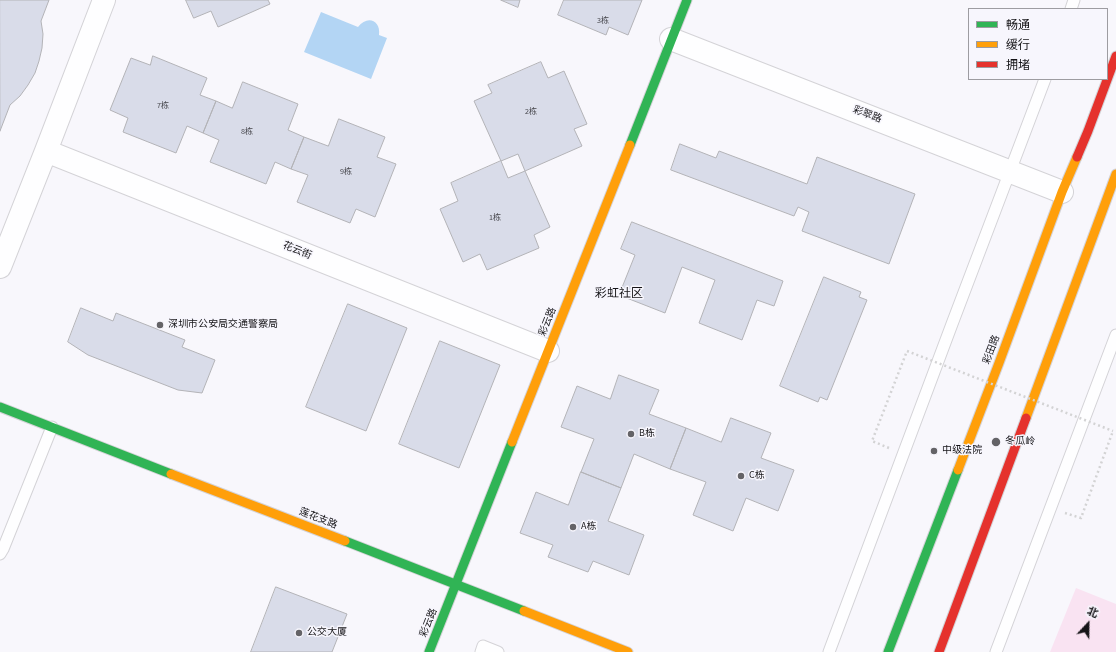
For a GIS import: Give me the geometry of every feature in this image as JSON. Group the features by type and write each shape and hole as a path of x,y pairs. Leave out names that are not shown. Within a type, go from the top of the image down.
{"main road":[{"name":"彩云路","path":"429,652 687,0"},
{"name":"彩田路","path":"1108,77 1116,56"},
{"name":"彩田路","path":"888,652 999,363 1062,192 1088,131 1107,80"},
{"path":"939,652 1112,197 1116,174"},
{"name":"莲花支路","path":"0,408 628,652"}],"street":[{"path":"0,266 104,0"},
{"name":"彩翠路","path":"672,39 1062,192"},
{"name":"花云街","path":"46,151 548,351"}],"lane":[{"path":"829,652 1045,80"},
{"path":"996,652 1116,335"},
{"path":"0,554 52,428"},
{"path":"481,652 483,646 498,652"}],"path":[{"path":"889,448 872,441 907,351 1113,431 1081,518 1064,512"}],"shaded area":[{"path":"1076,588 1116,604 1116,652 1050,652"}],"water":[{"path":"321,12 358,27 365,21 369,20 376,23 379,30 379,35 387,38 371,79 304,52"}],"building":[{"path":"0,0 49,0 41,21 43,34 42,48 35,73 20,96 10,105 0,131"},
{"path":"186,0 268,0 270,4 218,27 211,11 194,18"},
{"path":"501,0 520,0 518,7"},
{"path":"564,0 642,0 628,35 609,27 606,35 558,15"},
{"path":"153,56 207,78 200,95 216,101 203,133 187,126 176,153 123,132 128,118 110,110 131,58 150,65"},
{"path":"541,62 548,78 564,71 587,124 574,129 582,146 525,171 518,154 501,161 474,101 492,93 488,85"},
{"path":"243,82 298,104 288,130 304,137 291,169 275,162 266,184 210,162 219,140 203,133 216,101 232,108"},
{"path":"339,119 385,137 377,157 396,164 375,217 356,209 350,223 297,202 308,175 291,169 304,137 328,146"},
{"path":"680,144 716,158 719,151 807,184 817,157 915,194 889,264 802,231 809,212 798,207 794,216 671,170"},
{"path":"501,161 508,178 525,171 550,227 534,235 539,248 487,270 480,254 463,262 440,209 458,201 451,183"},
{"path":"632,222 783,281 774,306 757,300 742,340 699,323 715,280 682,267 665,313 619,295 635,255 621,249"},
{"path":"824,277 861,292 859,297 867,300 827,400 820,397 818,402 780,386"},
{"path":"348,304 407,328 366,431 306,407"},
{"path":"81,308 113,321 116,313 185,340 182,347 215,360 202,393 178,390 88,355 68,342"},
{"path":"440,341 500,365 459,468 399,444"},
{"name":"B栋","path":"619,375 659,390 649,414 686,428 670,469 634,454 621,488 581,472 594,439 561,427 577,386 610,399"},
{"name":"C栋","path":"731,418 771,433 761,458 794,470 778,511 746,498 733,531 693,515 706,482 670,469 686,428 721,442"},
{"name":"A栋","path":"581,472 621,488 608,521 644,535 629,575 593,561 588,572 548,557 553,545 520,533 536,492 568,505"},
{"name":"公交大厦","path":"276,587 347,614 332,652 251,652"}],"traffic: fast":[{"path":"630,145 687,0"},
{"path":"0,407 171,474"},
{"path":"429,652 512,442"},
{"path":"888,652 958,470"},
{"path":"345,541 524,611"}],"traffic: slow":[{"path":"512,442 630,145"},
{"path":"958,470 1062,192 1077,157"},
{"path":"1026,418 1116,174"},
{"path":"171,474 345,541"},
{"path":"524,611 628,652"}],"traffic: jam":[{"path":"1108,77 1116,56"},
{"path":"1077,157 1107,80"},
{"path":"939,652 1026,418"}],"place":[{"name":"深圳市公安局交通警察局","path":"160,325"},
{"name":"B栋","path":"631,434"},
{"name":"冬瓜岭","path":"996,442"},
{"name":"中级法院","path":"934,451"},
{"name":"C栋","path":"741,476"},
{"name":"A栋","path":"573,527"},
{"name":"公交大厦","path":"299,633"}],"district":[{"name":"彩虹社区","path":"619,294"}]}
